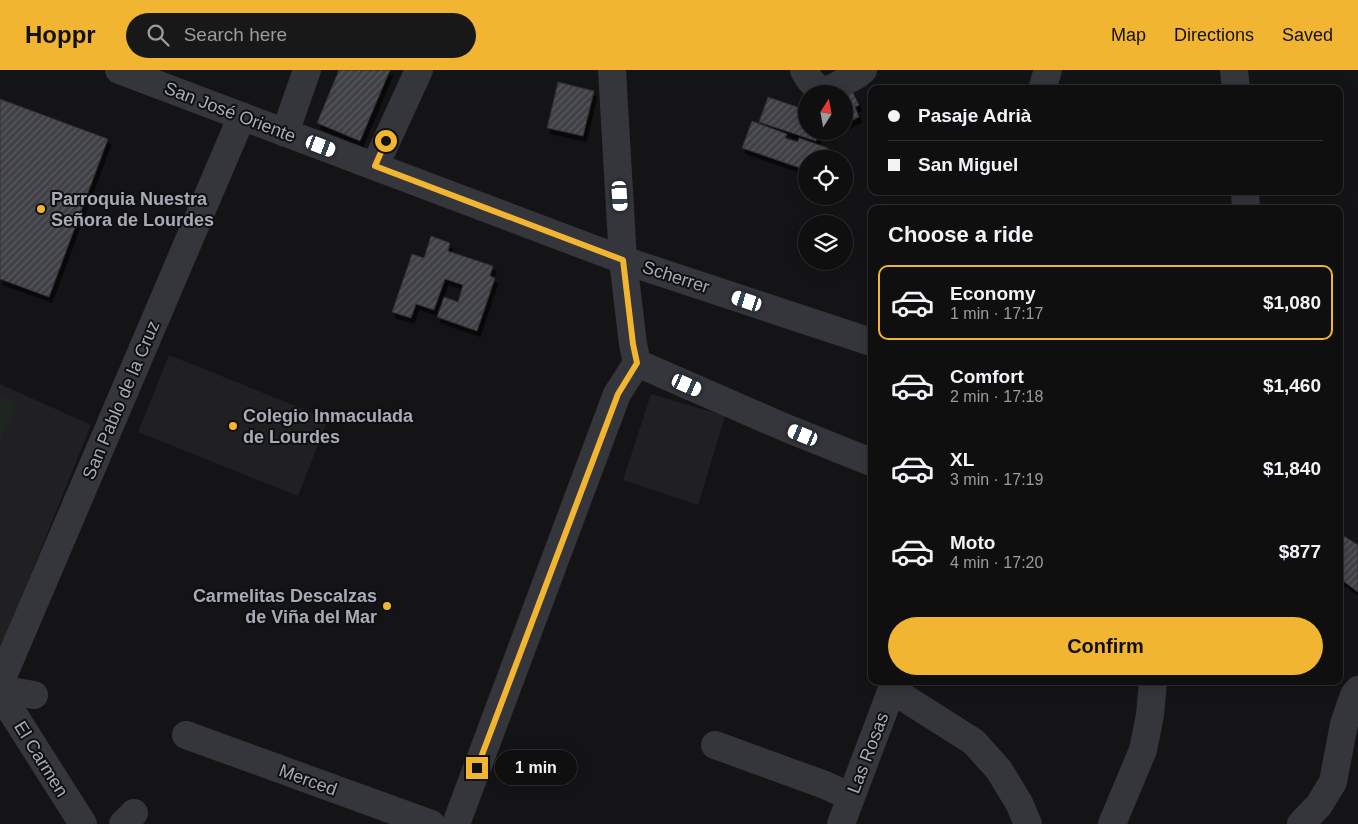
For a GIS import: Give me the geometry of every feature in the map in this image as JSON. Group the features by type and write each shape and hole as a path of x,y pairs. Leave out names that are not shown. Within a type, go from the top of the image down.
{"street":[{"name":"San José Oriente","path":"119,70 623,260"},
{"path":"285,133 307,70"},
{"path":"375,166 419,70"},
{"path":"456,824 618,394 637,363 623,260 613,70"},
{"path":"804,70 819,89 825,92 863,70"},
{"path":"1043,85 1048,70"},
{"path":"1234,70 1236,85"},
{"name":"San Pablo de la Cruz","path":"0,683 242,116"},
{"name":"Scherrer","path":"623,260 868,341"},
{"path":"637,363 786,428 868,461"},
{"path":"1112,824 1143,750 1150,715 1153,685"},
{"path":"894,686 974,742 999,770 1019,803 1028,824"},
{"name":"Las Rosas","path":"841,824 894,686"},
{"path":"1301,824 1319,806 1333,782 1344,724 1354,695 1358,690"},
{"path":"0,691 34,695"},
{"name":"El Carmen","path":"0,691 83,824"},
{"name":"Merced","path":"186,735 431,824"},
{"path":"715,745 825,785 851,797"}],"shaded area":[{"name":"Colegio Inmaculada de Lourdes","path":"169,355 328,419 298,496 138,432"},
{"path":"0,384 91,425 0,650"},
{"path":"651,394 725,416 698,505 623,480"},
{"path":"0,396 17,403 0,442"}],"building":[{"path":"339,70 390,70 360,141 317,123"},
{"path":"558,82 594,91 583,136 547,128"},
{"path":"853,93 859,105 855,107 859,117 853,120"},
{"path":"768,97 798,107 798,135 759,122"},
{"name":"Parroquia Nuestra Señora de Lourdes","path":"0,99 108,139 49,297 0,279"},
{"path":"752,121 787,134 785,138 798,142 798,140 805,140 828,148 827,150 798,150 798,167 742,148"},
{"path":"431,236 450,243 448,251 493,266 490,276 495,278 477,331 437,317 444,297 458,302 463,285 445,279 434,310 416,304 411,318 392,312 412,254 424,258"},
{"path":"1344,536 1358,545 1358,592 1343,581"}],"place":[{"name":"Parroquia Nuestra Señora de Lourdes","path":"41,209"},
{"name":"Colegio Inmaculada de Lourdes","path":"233,426"},
{"name":"Carmelitas Descalzas de Viña del Mar","path":"387,606"}],"route":[{"path":"386,141 375,166 623,260 637,363 618,394 477,768"}]}
